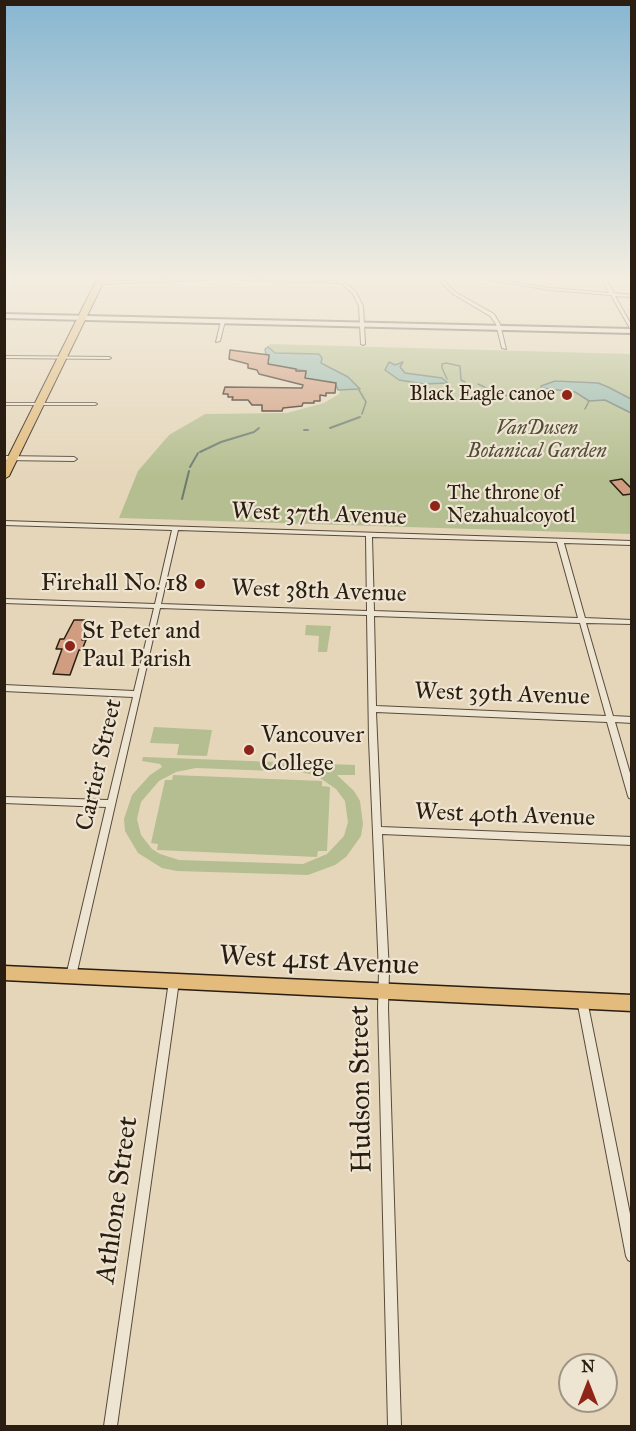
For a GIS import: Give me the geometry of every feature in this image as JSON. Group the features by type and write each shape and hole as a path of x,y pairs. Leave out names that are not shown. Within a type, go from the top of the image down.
{"highway":[{"path":"4,476 9,458 40,404 68,346"}],"main road":[{"name":"West 41st Avenue","path":"4,973 632,1003"}],"street":[{"path":"4,357 109,358"},
{"path":"4,404 95,404"},
{"path":"9,458 74,459"},
{"name":"West 37th Avenue","path":"4,523 632,543"},
{"name":"Cartier Street","path":"71,976 176,528"},
{"name":"Hudson Street","path":"369,535 372,709 384,991 395,1426"},
{"path":"560,541 632,796"},
{"name":"West 38th Avenue","path":"4,601 632,622"},
{"path":"4,688 137,694"},
{"name":"West 39th Avenue","path":"372,709 632,720"},
{"path":"4,800 111,804"},
{"name":"West 40th Avenue","path":"377,830 632,840"},
{"name":"Athlone Street","path":"110,1426 174,981"},
{"path":"582,1000 632,1256"}],"green space":[{"name":"VanDusen Botanical Garden","path":"268,346 334,346 631,354 631,534 119,518 138,471 169,435 205,414 287,413 324,403 339,394 340,391 336,389 335,383 305,379 306,371 268,364 269,355 266,355 265,349"},
{"path":"306,625 331,626 327,652 318,652 319,636 305,635"},
{"path":"154,727 212,730 207,756 177,755 179,744 150,743"},
{"path":"143,757 355,765 355,775 337,775 354,791 360,801 363,824 361,836 346,857 335,865 308,875 177,871 162,868 138,853 125,831 124,819 132,795 150,775 162,767 160,764 142,761","holes":["196,768 301,772 317,776 336,789 345,801 348,822 344,836 327,854 303,864 179,860 152,849 141,835 137,819 141,802 159,781 176,772"]},
{"path":"173,775 322,781 322,786 330,787 327,851 318,851 317,857 157,850 158,844 151,843 165,780 172,780"}],"water":[{"path":"268,347 275,353 319,354 322,358 321,363 348,377 360,389 338,390 335,383 305,379 306,371 268,364 269,355 266,355 265,349"},
{"path":"389,362 395,365 403,362 400,367 405,373 442,378 448,383 424,384 399,380 385,370"},
{"path":"555,381 598,383 608,387 631,399 631,413 605,400 589,401 575,392 541,388"}],"building":[{"path":"230,350 269,355 268,364 296,369 296,371 306,371 305,378 336,383 335,393 320,395 320,401 283,408 282,411 262,411 262,405 252,405 248,400 232,400 233,397 223,394 225,387 302,388 303,385 259,374 257,370 248,368 248,364 229,359"},
{"path":"622,479 632,489 632,494 623,495 610,481"},
{"name":"St Peter and Paul Parish","path":"74,620 85,620 84,624 87,625 82,640 86,640 82,650 79,650 70,675 53,674 62,649 56,649 60,639 64,639"}],"waterway":[{"path":"447,379 442,368 442,364 446,363 460,366 461,380 465,382"},
{"path":"478,384 503,396 529,393 542,388"},
{"path":"359,390 366,402 362,414"},
{"path":"585,409 589,401"},
{"path":"330,428 360,417"},
{"path":"200,452 221,442 254,432 259,428"},
{"path":"190,467 198,453"},
{"path":"182,499 189,471"}],"place":[{"name":"Black Eagle canoe","path":"567,395"},
{"name":"The throne of Nezahualcoyotl","path":"435,506"},
{"name":"Firehall No. 18","path":"200,584"},
{"name":"St Peter and Paul Parish","path":"70,646"},
{"name":"Vancouver College","path":"249,750"}]}
